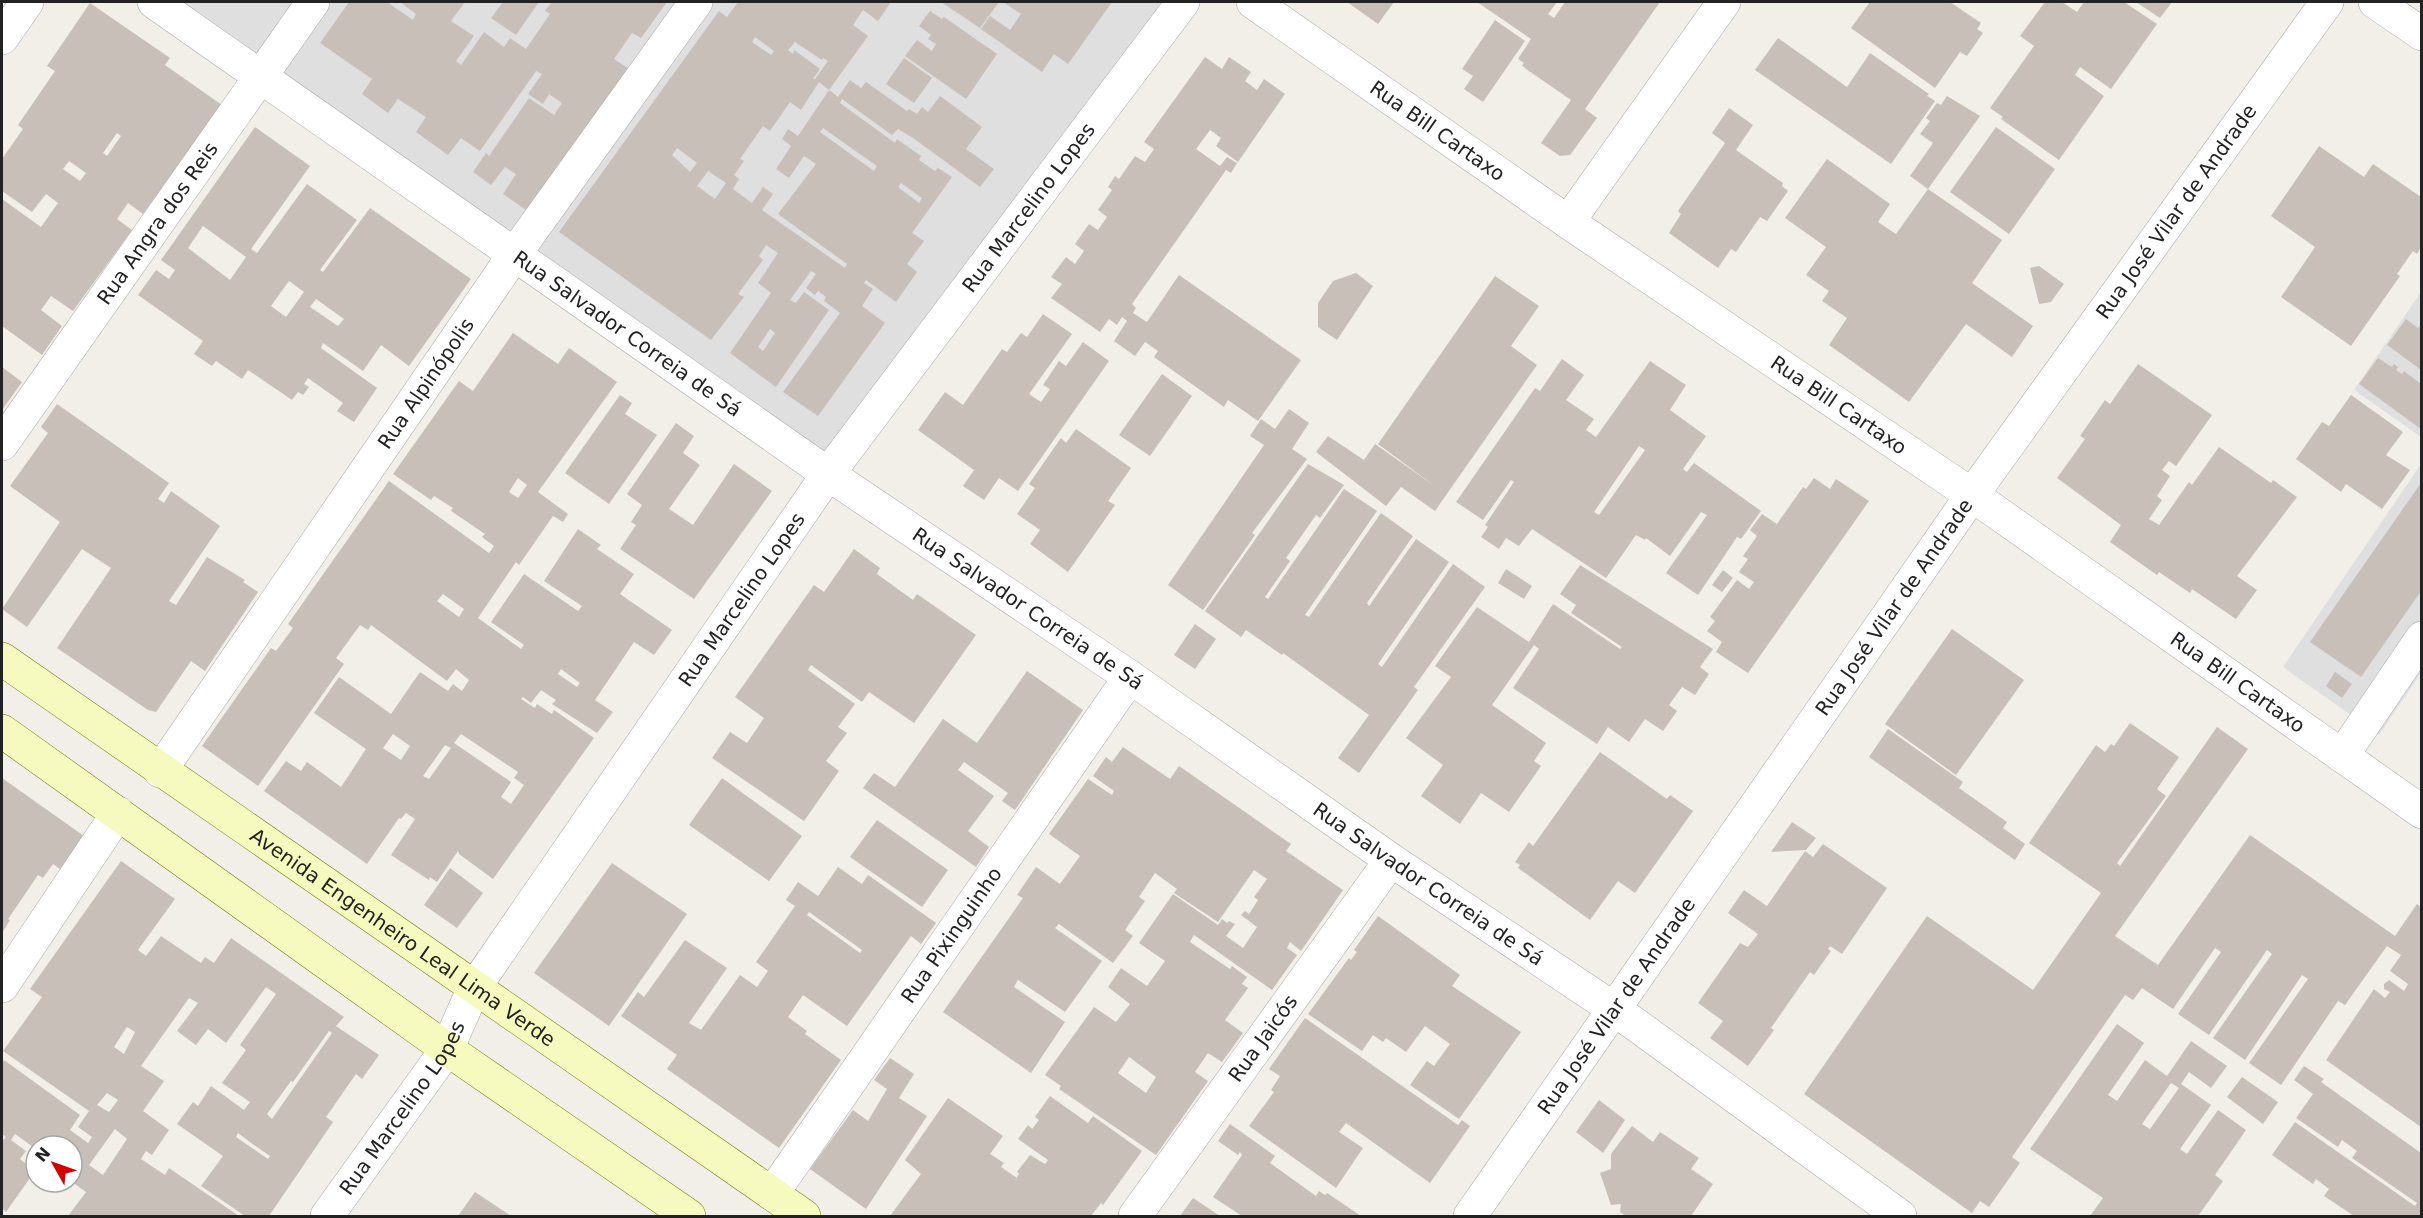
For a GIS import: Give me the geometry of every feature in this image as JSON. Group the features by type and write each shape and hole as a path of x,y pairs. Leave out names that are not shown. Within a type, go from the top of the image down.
{"main road":[{"name":"Avenida Engenheiro Leal Lima Verde","path":"2,659 160,771 804,1216"},
{"path":"2,731 447,1049 689,1216"}],"street":[{"path":"2,38 27,2"},
{"name":"Rua Salvador Correia de Sá","path":"154,2 828,474 1130,677 1391,860 1614,1009 1900,1216"},
{"name":"Rua Angra dos Reis","path":"2,444 313,2"},
{"name":"Rua Alpinópolis","path":"160,771 514,255 696,2"},
{"name":"Rua Marcelino Lopes","path":"327,1216 447,1049 474,988 828,474 1183,2"},
{"name":"Rua Bill Cartaxo","path":"1253,2 1568,222 1972,495 2421,812"},
{"path":"1568,222 1724,2"},
{"name":"Rua José Vilar de Andrade","path":"1470,1216 1972,495 2327,2"},
{"path":"2375,2 2421,34"},
{"path":"2342,756 2421,638"},
{"name":"Rua Pixinguinho","path":"772,1194 1130,677"},
{"path":"2,986 118,813"},
{"name":"Rua Jaicós","path":"1135,1216 1391,860"}],"shaded area":[{"path":"135,2 1167,2 829,481"},
{"path":"2421,292 2421,437 2354,390"},
{"path":"2421,464 2421,673 2379,735 2283,667"}],"building":[{"path":"349,2 387,2 413,20 416,14 400,2 465,2 451,21 474,36 456,61 461,65 484,32 504,47 510,38 526,49 550,14 545,11 552,2 667,2 641,38 632,33 614,59 629,69 529,212 503,194 516,174 505,167 491,185 473,172 486,153 489,156 529,98 554,115 562,103 549,94 543,104 528,94 542,74 536,71 480,151 461,138 448,155 416,132 426,117 398,99 388,113 362,94 372,79 320,43"},
{"path":"503,2 539,2 516,35 491,18"},
{"path":"738,2 891,2 878,21 863,10 853,25 868,36 829,90 838,97 850,80 861,88 866,82 907,111 909,109 917,114 922,107 928,112 940,96 982,127 966,149 994,169 980,187 913,138 898,129 892,135 842,99 840,103 895,143 897,139 921,156 919,160 935,171 938,168 952,177 912,233 924,241 907,264 917,272 896,302 866,280 864,283 873,289 862,306 885,323 818,416 783,392 840,313 824,301 826,297 818,291 815,295 806,288 816,274 811,271 790,300 796,303 804,292 829,310 776,387 730,353 771,293 758,283 778,253 766,245 759,256 763,260 738,294 744,297 711,340 559,232 719,11 727,17","holes":["755,37 774,51 771,55 752,42","795,42 822,60 823,58 828,61 813,79 820,69 794,50 793,54 788,50","819,82 829,90 798,136 788,129 782,139 791,146 776,169 789,178 804,156 816,164 778,214 847,264 845,268 762,210 773,194 763,187 752,203 733,189 739,179 734,175 744,161 740,159 763,126 770,131 790,102 801,110","823,128 877,166 874,171 820,132","677,148 697,163 690,172 672,155","708,171 726,183 715,199 697,186","901,183 922,198 919,203 898,187","770,329 775,333 763,351 758,347"]},
{"path":"941,2 999,2 980,28"},
{"path":"1003,2 1112,2 1068,64 1054,54 1042,72 981,29 990,16 1010,30 1021,14"},
{"path":"1347,2 1394,2 1378,24"},
{"path":"1477,2 1557,2 1548,14 1554,18 1565,2 1660,2 1585,109 1597,118 1570,155 1560,156 1541,143 1571,100 1522,66 1524,63 1518,59 1531,39"},
{"path":"1870,2 1950,2 1981,23 1977,29 1983,33 1967,56 1960,52 1935,88 1851,28"},
{"path":"2045,2 2062,2 2077,12 2084,2 2124,2 2157,24 2111,89 2080,67 2075,75 2104,96 2059,160 2001,119 2003,117 1990,108 2034,46 2020,36"},
{"path":"2136,2 2172,2 2160,18"},
{"path":"90,3 170,58 165,65 222,105 143,214 128,203 117,219 132,230 73,311 51,296 41,310 62,326 42,355 2,326 2,199 41,227 58,203 46,194 32,212 2,191 2,159 23,129 18,125 55,71 47,66","holes":["117,133 121,136 107,156 103,153","69,161 86,173 80,181 63,169"]},
{"path":"930,11 942,19 944,17 997,54 966,99 905,56 917,40 932,51 936,44 928,39 931,35 919,26"},
{"path":"1495,20 1525,41 1483,102 1464,89 1473,76 1462,69"},
{"path":"1778,38 1847,87 1870,53 1929,94 1927,96 1935,101 1891,164 1755,70"},
{"path":"1205,57 1222,69 1229,57 1251,72 1245,81 1257,90 1264,79 1285,94 1238,162 1216,146 1221,138 1210,130 1196,149 1220,166 1227,157 1237,163 1231,173 1226,170 1132,304 1136,308 1133,313 1147,322 1179,275 1301,360 1258,421 1228,400 1224,407 1154,357 1158,351 1145,342 1135,356 1114,341 1127,321 1122,317 1117,325 1109,319 1100,332 1051,298 1062,284 1051,277 1066,257 1075,264 1084,251 1075,244 1089,224 1098,230 1107,217 1098,210 1112,190 1108,187 1115,176 1119,179 1135,156 1145,162 1154,149 1144,142"},
{"path":"904,58 932,78 914,103 886,84"},
{"path":"1947,96 1980,116 1928,189 1910,176 1933,143 1920,134 1930,121 1926,118 1937,103 1941,105"},
{"path":"1729,108 1753,125 1736,150 1783,183 1782,186 1788,191 1767,221 1760,217 1736,252 1731,249 1718,268 1669,233 1681,214 1678,211 1725,143 1712,133"},
{"path":"255,127 310,166 251,249 257,253 307,184 357,220 320,270 323,272 370,208 471,279 409,366 381,345 363,371 323,343 321,348 377,388 354,422 337,411 343,403 308,378 304,384 309,387 303,395 298,392 292,400 248,370 242,379 216,361 212,366 194,354 203,341 138,295 156,270 169,279 175,270 161,260","holes":["203,226 246,257 230,280 188,248","289,281 304,292 286,317 271,306","316,299 344,319 338,326 310,307"]},
{"path":"1996,127 2055,169 2009,234 1950,192"},
{"path":"2319,146 2364,177 2373,164 2421,197 2421,247 2417,254 2413,251 2397,274 2400,276 2351,346 2281,297 2315,247 2271,216"},
{"path":"1827,159 1890,204 1878,222 1896,234 1928,189 2002,240 1972,283 2033,326 2012,357 1966,324 1909,402 1829,345 1847,318 1822,301 1829,291 1806,275 1826,247 1785,218"},
{"path":"2039,266 2064,284 2051,302 2039,304 2030,268"},
{"path":"1356,273 1373,286 1337,340 1318,327 1318,303 1333,281"},
{"path":"1495,276 1539,306 1511,346 1537,365 1435,511 1401,487 1386,506 1316,452 1328,436 1364,460 1375,444 1436,487 1378,444"},
{"path":"1043,314 1072,334 1029,394 1041,402 1050,389 1043,385 1059,361 1066,366 1083,342 1109,361 1018,491 999,478 984,500 963,486 974,470 918,430 945,392 963,405 1002,349 1007,352 1021,333 1027,337"},
{"path":"2406,319 2418,328 2421,324 2421,370 2387,345"},
{"path":"513,333 558,364 569,348 617,382 538,492 568,514 563,522 553,516 519,565 516,562 478,618 521,649 524,645 491,622 524,574 578,611 582,606 544,581 578,529 601,545 597,549 634,574 620,594 672,630 654,655 634,642 595,700 613,712 597,733 552,704 556,700 541,690 531,703 523,697 521,699 535,708 537,704 552,714 554,710 594,738 493,879 458,851 437,882 430,877 429,880 391,855 415,819 406,813 401,819 399,818 367,864 264,791 286,761 301,771 307,762 341,787 366,749 314,713 339,677 391,714 420,672 448,691 453,684 462,691 469,680 456,669 447,681 371,625 368,630 360,625 336,658 344,664 258,786 202,746 271,648 276,651 293,628 288,624 389,481 489,553 494,546 482,537 485,534 451,511 453,508 434,496 431,500 393,474 459,381 473,391","holes":["518,478 527,485 518,498 509,492","443,594 464,609 459,617 437,601","561,669 580,683 577,687 558,674","393,734 410,746 401,760 383,748","461,734 518,772 514,778 524,785 511,804 501,797 511,782 454,743","445,745 451,748 429,779 423,776"]},
{"path":"2378,358 2392,367 2394,364 2398,367 2396,370 2402,374 2404,371 2421,384 2421,429 2359,384"},
{"path":"1562,359 1584,375 1566,400 1594,419 1586,430 1596,437 1650,361 1686,385 1670,410 1706,436 1683,469 1687,472 1694,463 1761,511 1741,539 1737,537 1698,595 1666,573 1707,515 1701,512 1670,556 1646,538 1645,540 1636,535 1606,578 1532,529 1519,546 1506,538 1499,549 1481,537 1488,527 1485,525 1514,482 1511,480 1483,520 1456,502 1535,388 1540,391","holes":["1639,446 1645,450 1599,515 1594,512"]},
{"path":"2138,364 2212,415 2176,466 2169,461 2162,470 2170,476 2157,496 2162,500 2149,519 2159,525 2189,482 2192,485 2219,447 2271,483 2273,480 2297,497 2237,576 2257,590 2236,619 2192,589 2190,593 2159,572 2157,575 2110,542 2121,525 2057,478 2085,439 2080,436 2105,400 2110,404"},
{"path":"2,367 22,382 2,410"},
{"path":"1162,374 1192,396 1150,456 1119,435"},
{"path":"620,395 632,403 625,414 657,435 609,504 565,473"},
{"path":"2351,395 2403,432 2386,455 2410,470 2382,509 2346,484 2341,492 2296,459 2322,422 2329,426"},
{"path":"57,404 169,483 158,499 164,503 171,491 220,526 169,601 176,605 207,557 245,580 243,582 258,592 205,671 191,661 156,712 148,710 57,648 111,568 82,549 27,627 2,609 60,522 10,486 48,433 41,427"},
{"path":"1289,409 1309,423 1292,449 1307,459 1252,533 1255,535 1203,610 1168,585 1264,445 1250,436 1261,419 1275,429"},
{"path":"676,423 694,436 683,453 700,465 669,509 693,525 734,464 772,491 694,599 620,549 636,525 631,522 642,505 627,494"},
{"path":"1076,429 1131,468 1108,501 1115,505 1068,572 1030,544 1040,530 1017,514 1035,488 1029,484 1061,438 1066,443"},
{"path":"1308,464 1344,485 1320,518 1316,515 1286,558 1290,561 1265,597 1268,599 1344,489 1377,511 1305,615 1309,617 1381,513 1413,536 1367,603 1369,606 1416,539 1449,562 1378,664 1382,667 1453,564 1485,587 1414,687 1418,690 1359,773 1338,758 1369,715 1283,653 1282,655 1246,630 1241,637 1205,611"},
{"path":"1814,478 1830,489 1836,479 1869,501 1748,673 1716,652 1722,642 1707,631 1715,621 1710,617 1737,580 1749,589 1754,582 1739,572 1748,559 1743,556 1757,536 1750,530 1762,514 1777,524 1803,487 1806,489"},
{"path":"2421,483 2421,591 2361,677 2310,642"},
{"path":"854,549 880,568 877,574 913,600 917,594 976,635 914,723 869,692 862,702 811,665 808,670 855,704 838,727 847,733 826,761 839,771 804,821 712,758 730,732 747,743 764,718 735,697 814,585 824,592"},
{"path":"1580,565 1713,649 1700,667 1709,674 1695,695 1682,687 1669,705 1677,711 1663,731 1645,719 1629,742 1608,727 1597,744 1513,688 1539,649 1534,645 1492,705 1546,743 1534,761 1541,766 1509,812 1481,793 1460,824 1421,796 1443,765 1406,738 1451,677 1435,666 1477,607 1529,642 1553,604 1620,649 1622,647 1571,613 1576,605 1560,594"},
{"path":"1506,569 1532,586 1524,599 1498,583"},
{"path":"1723,570 1733,578 1722,592 1712,585"},
{"path":"1195,624 1216,639 1195,669 1174,655"},
{"path":"1952,629 2024,680 1956,775 1885,724"},
{"path":"1027,671 1083,710 1015,810 1002,801 1008,793 964,762 958,770 994,796 968,831 989,847 976,867 863,788 874,773 895,787 943,719 977,743"},
{"path":"2335,672 2352,684 2342,698 2326,686"},
{"path":"2130,723 2179,757 2157,789 2166,796 2117,863 2120,866 2217,727 2248,749 2115,936 2158,965 2250,835 2395,936 2417,904 2421,907 2421,1127 2326,1060 2374,989 2385,998 2390,992 2384,989 2384,984 2389,980 2404,991 2408,984 2390,971 2401,955 2387,946 2345,1005 2338,1001 2281,1085 2249,1063 2308,979 2302,975 2245,1060 2213,1038 2272,954 2267,950 2209,1035 2178,1014 2221,952 2215,948 2173,1009 2142,988 2133,1000 2125,995 2012,1157 2020,1163 1989,1207 1980,1201 1972,1213 1804,1094 1927,916 2033,990 2101,893 2029,843 2096,745 2105,752 2111,744 2114,746"},
{"path":"1888,729 1963,782 1959,788 2007,822 2003,828 2025,844 2015,860 1869,757"},
{"path":"1123,747 1170,779 1179,766 1291,844 1286,851 1343,890 1301,951 1290,942 1287,948 1297,955 1272,990 1194,935 1190,942 1230,969 1232,966 1247,977 1242,984 1248,988 1225,1020 1243,1033 1222,1062 1208,1053 1195,1072 1208,1081 1156,1155 1059,1089 1061,1086 1045,1075 1094,1007 1116,1022 1130,1004 1108,987 1121,968 1147,986 1165,961 1139,943 1173,894 1218,925 1222,919 1227,923 1229,921 1235,924 1226,936 1243,948 1257,927 1241,915 1245,911 1249,914 1258,900 1254,897 1267,879 1254,870 1218,922 1174,893 1177,889 1155,873 1139,897 1145,901 1125,930 1133,936 1113,963 1059,924 1055,928 1102,961 1065,1012 1018,980 1014,987 1065,1022 1031,1073 943,1012 1023,898 1017,895 1036,867 1060,884 1080,856 1049,834 1088,779 1112,795 1114,791 1093,776 1106,757 1112,762","holes":["1129,1057 1156,1077 1146,1093 1118,1073"]},
{"path":"1600,752 1667,799 1670,795 1693,811 1635,893 1618,881 1590,920 1518,868 1520,865 1515,862 1529,842 1533,846"},
{"path":"2,778 84,836 60,869 53,864 43,878 38,875 8,919 10,920 2,933"},
{"path":"722,778 802,836 769,881 689,825"},
{"path":"877,820 948,870 922,907 850,857"},
{"path":"1792,822 1816,838 1806,850 1771,852"},
{"path":"1823,844 1887,888 1842,954 1830,946 1828,949 1831,951 1814,975 1810,972 1771,1028 1774,1030 1748,1066 1710,1038 1723,1021 1698,1003 1740,943 1748,947 1758,934 1728,913 1744,890 1767,906 1805,851 1813,857"},
{"path":"121,861 175,899 138,950 146,956 161,936 201,963 205,957 214,963 231,938 344,1017 336,1026 379,1055 362,1079 356,1074 326,1117 333,1122 269,1216 245,1216 201,1186 223,1156 177,1124 193,1102 198,1106 211,1086 244,1110 250,1102 222,1083 246,1050 240,1045 276,994 266,987 226,1043 208,1029 196,1045 177,1031 198,1003 189,998 141,1066 164,1081 143,1111 169,1130 152,1155 146,1151 141,1159 165,1175 169,1168 239,1216 68,1216 86,1192 84,1191 84,1140 88,1143 92,1137 78,1127 89,1111 3,1051 42,997 30,989","holes":["127,1027 135,1032 124,1054 114,1047","329,1031 332,1033 272,1119 267,1114","107,1093 118,1100 109,1112 97,1105","115,1129 127,1139 103,1175 89,1165","238,1133 270,1156 268,1159 236,1137"]},
{"path":"612,863 687,914 609,1026 534,973"},
{"path":"838,867 862,884 868,875 936,923 921,944 911,936 847,1026 803,995 788,1017 807,1031 805,1034 841,1060 779,1148 667,1069 677,1055 621,1016 638,992 644,997 685,940 727,968 689,1023 701,1030 740,975 757,987 768,971 756,962 795,906 786,900 798,882 818,896","holes":["809,912 862,950 860,953 807,915"]},
{"path":"450,868 483,893 457,928 424,905"},
{"path":"1378,916 1460,975 1452,986 1521,1032 1459,1119 1410,1085 1427,1061 1434,1066 1450,1044 1425,1026 1406,1052 1386,1038 1383,1042 1373,1035 1362,1051 1308,1014 1349,958 1351,960 1357,952 1354,950"},
{"path":"1305,1018 1458,1125 1462,1120 1470,1126 1430,1183 1346,1123 1339,1132 1363,1148 1336,1188 1249,1126 1274,1092 1271,1090 1280,1076 1269,1069"},
{"path":"2117,1024 2144,1043 2108,1095 2117,1101 2145,1060 2167,1076 2191,1041 2227,1066 2211,1088 2189,1072 2181,1084 2211,1105 2180,1149 2187,1154 2218,1110 2246,1130 2215,1175 2223,1181 2198,1216 2090,1216 2103,1198 2030,1149","holes":["2171,1083 2179,1088 2150,1129 2142,1124"]},
{"path":"890,1058 914,1074 899,1098 927,1116 866,1209 810,1169 853,1110 868,1121 887,1089 874,1080"},
{"path":"4,1060 80,1115 70,1130 76,1134 24,1134 24,1140 15,1134 11,1140 24,1150 20,1159 24,1162 24,1187 6,1212 2,1208 2,1141 6,1137 2,1134 2,1064"},
{"path":"2304,1066 2324,1079 2321,1082 2421,1153 2421,1216 2354,1216 2324,1196 2329,1189 2316,1179 2313,1184 2272,1155 2295,1122 2415,1206 2417,1203 2352,1158 2357,1151 2342,1140 2338,1147 2296,1118 2313,1094 2294,1080"},
{"path":"2242,1077 2278,1102 2263,1124 2227,1097"},
{"path":"1050,1096 1088,1123 1093,1116 1142,1151 1103,1205 1101,1203 1091,1216 890,1216 921,1174 905,1160 948,1098 1003,1136 990,1154 1004,1163 1001,1167 1017,1178 1019,1173 1017,1172 1030,1155 1045,1164 1048,1160 1018,1139 1028,1125 1032,1129 1039,1120 1035,1117"},
{"path":"1599,1100 1625,1120 1603,1153 1576,1132"},
{"path":"1230,1124 1275,1156 1270,1163 1316,1196 1319,1191 1325,1195 1327,1193 1361,1216 1242,1216 1213,1197 1242,1155 1240,1152 1238,1155 1218,1141"},
{"path":"1632,1126 1653,1142 1660,1132 1699,1158 1691,1169 1713,1184 1691,1216 1626,1216 1620,1212 1621,1204 1611,1205 1600,1173 1611,1169 1611,1154"},
{"path":"475,1192 511,1216 458,1216"},
{"path":"1193,1198 1220,1216 1180,1216"}]}
